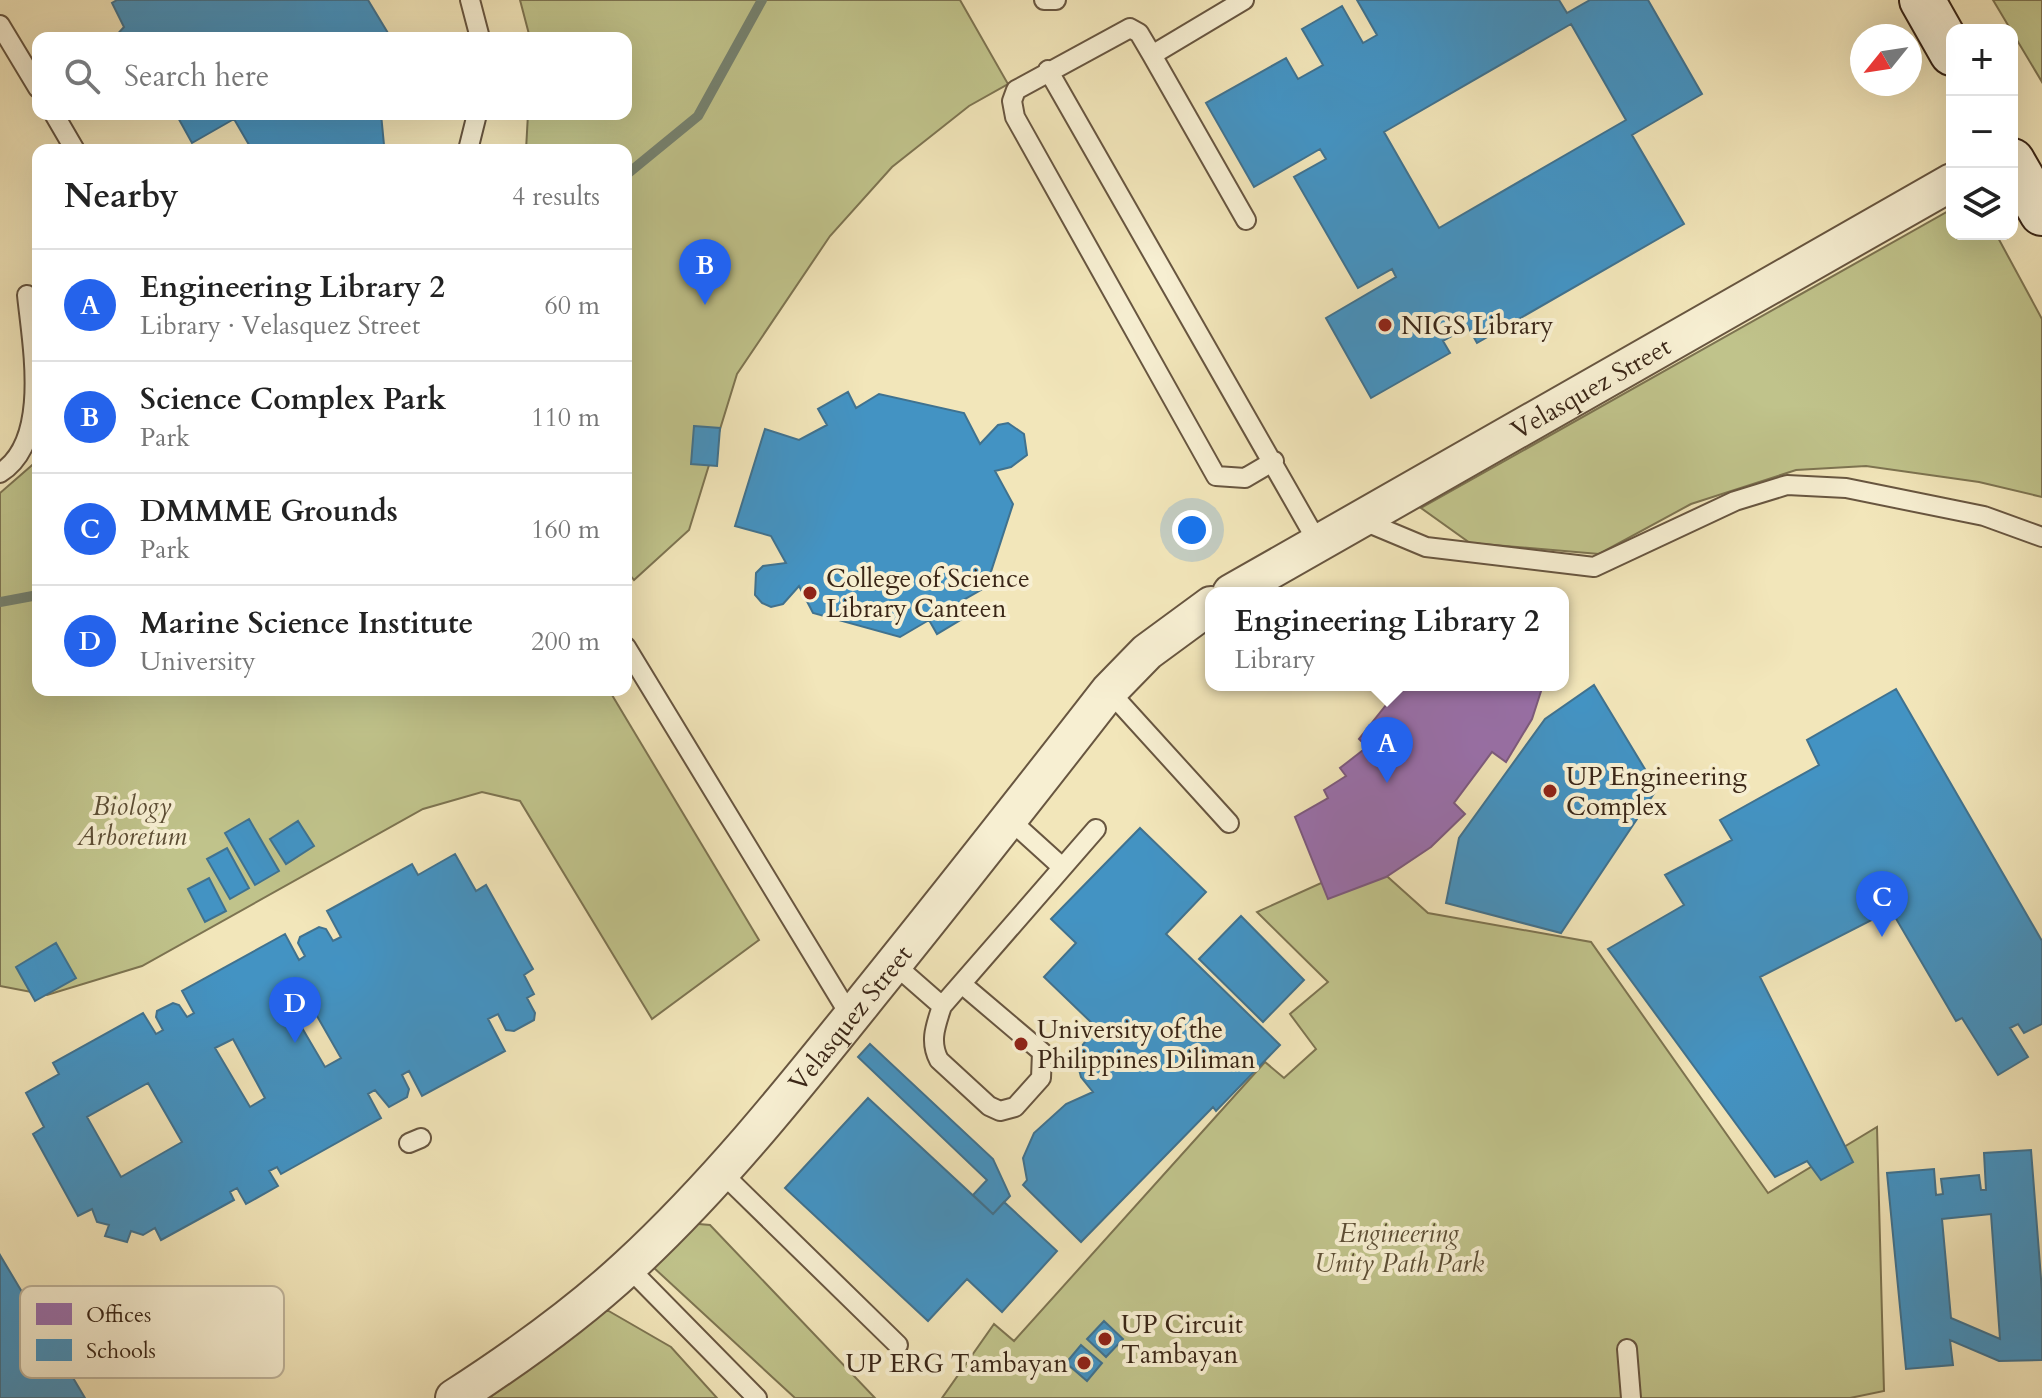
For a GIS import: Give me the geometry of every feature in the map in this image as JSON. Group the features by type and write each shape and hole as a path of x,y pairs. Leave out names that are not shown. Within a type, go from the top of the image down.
{"main road":[{"path":"1922,0 1946,42"}],"street":[{"name":"Velasquez Street","path":"1241,587 1946,185"},
{"name":"Velasquez Street","path":"454,1398 525,1352 628,1267 721,1172 894,964 1109,691 1147,652 1205,609"}],"lane":[{"path":"470,0 478,32"},
{"path":"1044,0 1056,0"},
{"path":"1152,55 1244,0"},
{"path":"0,25 32,78"},
{"path":"1246,220 1139,33 1130,28 1016,90 1012,101 1015,117 1216,476 1245,478 1274,461"},
{"path":"1048,70 1317,541"},
{"path":"58,120 72,144"},
{"path":"470,144 476,120"},
{"path":"27,295 32,348"},
{"path":"0,473 9,467 32,419"},
{"path":"1359,519 1387,534 1426,547 1594,567 1735,501 1787,485 1846,488 1984,516 2042,537"},
{"path":"632,657 851,1017"},
{"path":"1109,691 1229,823"},
{"path":"1009,819 1062,867"},
{"path":"963,985 1042,1052 1041,1078 1015,1107 1000,1111 989,1106 939,1060 934,1050 934,1030 942,1006 1096,829"},
{"path":"894,964 942,1006"},
{"path":"721,1172 898,1345"},
{"path":"628,1267 757,1398"},
{"path":"1627,1349 1631,1398"}],"green space":[{"path":"520,0 960,0 1008,84 969,106 892,167 830,236 737,374 689,530 634,580 632,144 526,144 528,120 632,120 632,32 528,32"},
{"path":"1993,0 2042,0 2042,82 2018,42 2018,24 2007,24"},
{"path":"1946,212 1946,240 1999,240 2042,319 2042,497 1979,482 1866,466 1796,470 1691,504 1599,554 1470,543 1421,508"},
{"name":"Biology Arboretum","path":"32,465 32,696 613,696 759,940 652,1019 520,801 482,792 423,809 142,966 47,995 0,986 0,493"},
{"name":"Engineering Unity Path Park","path":"1370,861 1428,913 1591,942 1768,1193 1877,1127 1884,1391 1850,1398 942,1398 994,1324 1014,1341 1265,1062 1284,1078 1316,1049 1290,1014 1328,982 1257,912"},
{"path":"687,1223 710,1225 875,1398 795,1398 653,1267"},
{"path":"607,1310 671,1347 717,1398 489,1398"}],"building: Offices":[{"path":"1397,691 1541,691 1532,719 1506,762 1492,752 1454,803 1465,814 1431,847 1386,877 1328,899 1295,817 1328,798 1324,790 1346,776 1340,768 1367,747 1359,739"}],"building: Schools":[{"path":"117,0 368,0 387,32 119,32 124,27 112,3"},
{"path":"1357,0 1559,0 1567,13 1590,0 1648,0 1702,94 1632,135 1684,224 1477,343 1468,327 1443,341 1450,353 1371,398 1326,318 1396,277 1392,269 1358,288 1294,177 1326,159 1320,149 1254,187 1206,103 1286,58 1298,79 1323,65 1302,29 1342,6 1363,43 1377,35","holes":["1571,24 1626,120 1439,228 1384,132"]},
{"path":"179,120 232,120 192,143"},
{"path":"235,120 382,120 384,144 249,144"},
{"path":"848,392 856,408 879,394 964,413 980,444 998,425 1008,423 1024,434 1027,455 1011,467 995,471 1013,504 986,587 960,602 967,616 937,634 929,620 900,637 813,613 799,586 783,604 771,607 755,595 756,573 763,566 786,563 771,536 735,526 765,429 799,440 827,425 818,409"},
{"path":"694,426 720,428 717,466 691,464"},
{"path":"1594,685 1657,789 1561,933 1446,903 1459,838 1545,719"},
{"path":"1896,689 2042,941 2042,1024 2024,1033 2018,1024 2010,1028 2028,1057 1998,1075 1962,1018 1956,1021 1891,910 1760,977 1853,1162 1821,1180 1807,1161 1775,1177 1608,949 1684,905 1665,875 1732,840 1720,820 1819,765 1807,740"},
{"path":"249,819 279,871 255,885 225,833"},
{"path":"298,821 314,846 286,864 270,839"},
{"path":"1140,828 1206,892 1166,934 1280,1045 1216,1111 1213,1107 1081,1242 1023,1185 1027,1180 1023,1158 1034,1133 1066,1104 1093,1092 1081,1077 1077,1062 1079,1050 1096,1027 1044,977 1076,943 1051,919"},
{"path":"227,848 249,888 230,899 207,859"},
{"path":"455,854 476,891 486,885 533,969 524,975 534,994 527,998 535,1013 534,1020 514,1031 506,1030 498,1014 488,1019 505,1051 422,1096 409,1071 402,1075 409,1089 407,1097 389,1107 375,1090 368,1094 381,1118 281,1174 277,1167 269,1171 278,1186 246,1204 237,1188 230,1192 234,1200 161,1240 155,1228 143,1235 131,1231 127,1242 105,1236 109,1225 97,1222 92,1209 78,1216 33,1134 44,1127 26,1093 59,1074 53,1063 143,1013 156,1034 163,1030 156,1017 157,1011 173,1003 179,1005 187,1017 194,1013 182,991 285,934 299,960 305,956 298,943 300,937 319,927 326,929 333,941 341,937 327,911 412,864 418,875","holes":["305,995 341,1058 325,1067 288,1004","233,1039 265,1098 250,1107 215,1048","148,1083 182,1142 121,1177 87,1117"]},
{"path":"209,878 226,911 205,922 188,889"},
{"path":"1241,916 1304,980 1263,1022 1199,959"},
{"path":"56,943 76,978 35,1001 16,967"},
{"path":"870,1044 993,1159 1010,1196 993,1214 973,1195 987,1180 858,1057"},
{"path":"868,1098 993,1214 1004,1202 1057,1251 1002,1312 967,1279 928,1321 785,1188"},
{"path":"2031,1150 2042,1291 2042,1360 1999,1361 1950,1340 1953,1365 1906,1369 1887,1173 1934,1169 1936,1195 1943,1194 1941,1179 1979,1175 1981,1190 1986,1190 1984,1153","holes":["1991,1214 2000,1339 1951,1318 1942,1219"]},
{"path":"0,1255 20,1289 20,1378 73,1378 85,1398 0,1398"},
{"name":"UP Circuit Tambayan","path":"1104,1321 1123,1339 1106,1357 1087,1339"},
{"name":"UP ERG Tambayan","path":"1081,1345 1102,1363 1087,1381 1066,1363"}],"waterway":[{"path":"632,170 698,116 762,0"},
{"path":"0,602 32,596"}],"place":[{"name":"Science Complex Park","path":"705,305"},
{"name":"NIGS Library","path":"1385,325"},
{"name":"College of Science Library Canteen","path":"810,593"},
{"name":"Engineering Library 2","path":"1387,783"},
{"name":"UP Engineering Complex","path":"1550,791"},
{"name":"DMMME Grounds","path":"1882,937"},
{"name":"Marine Science Institute","path":"295,1043"},
{"name":"University of the Philippines Diliman","path":"1021,1044"},
{"name":"UP Circuit Tambayan","path":"1105,1339"},
{"name":"UP ERG Tambayan","path":"1084,1363"}]}
